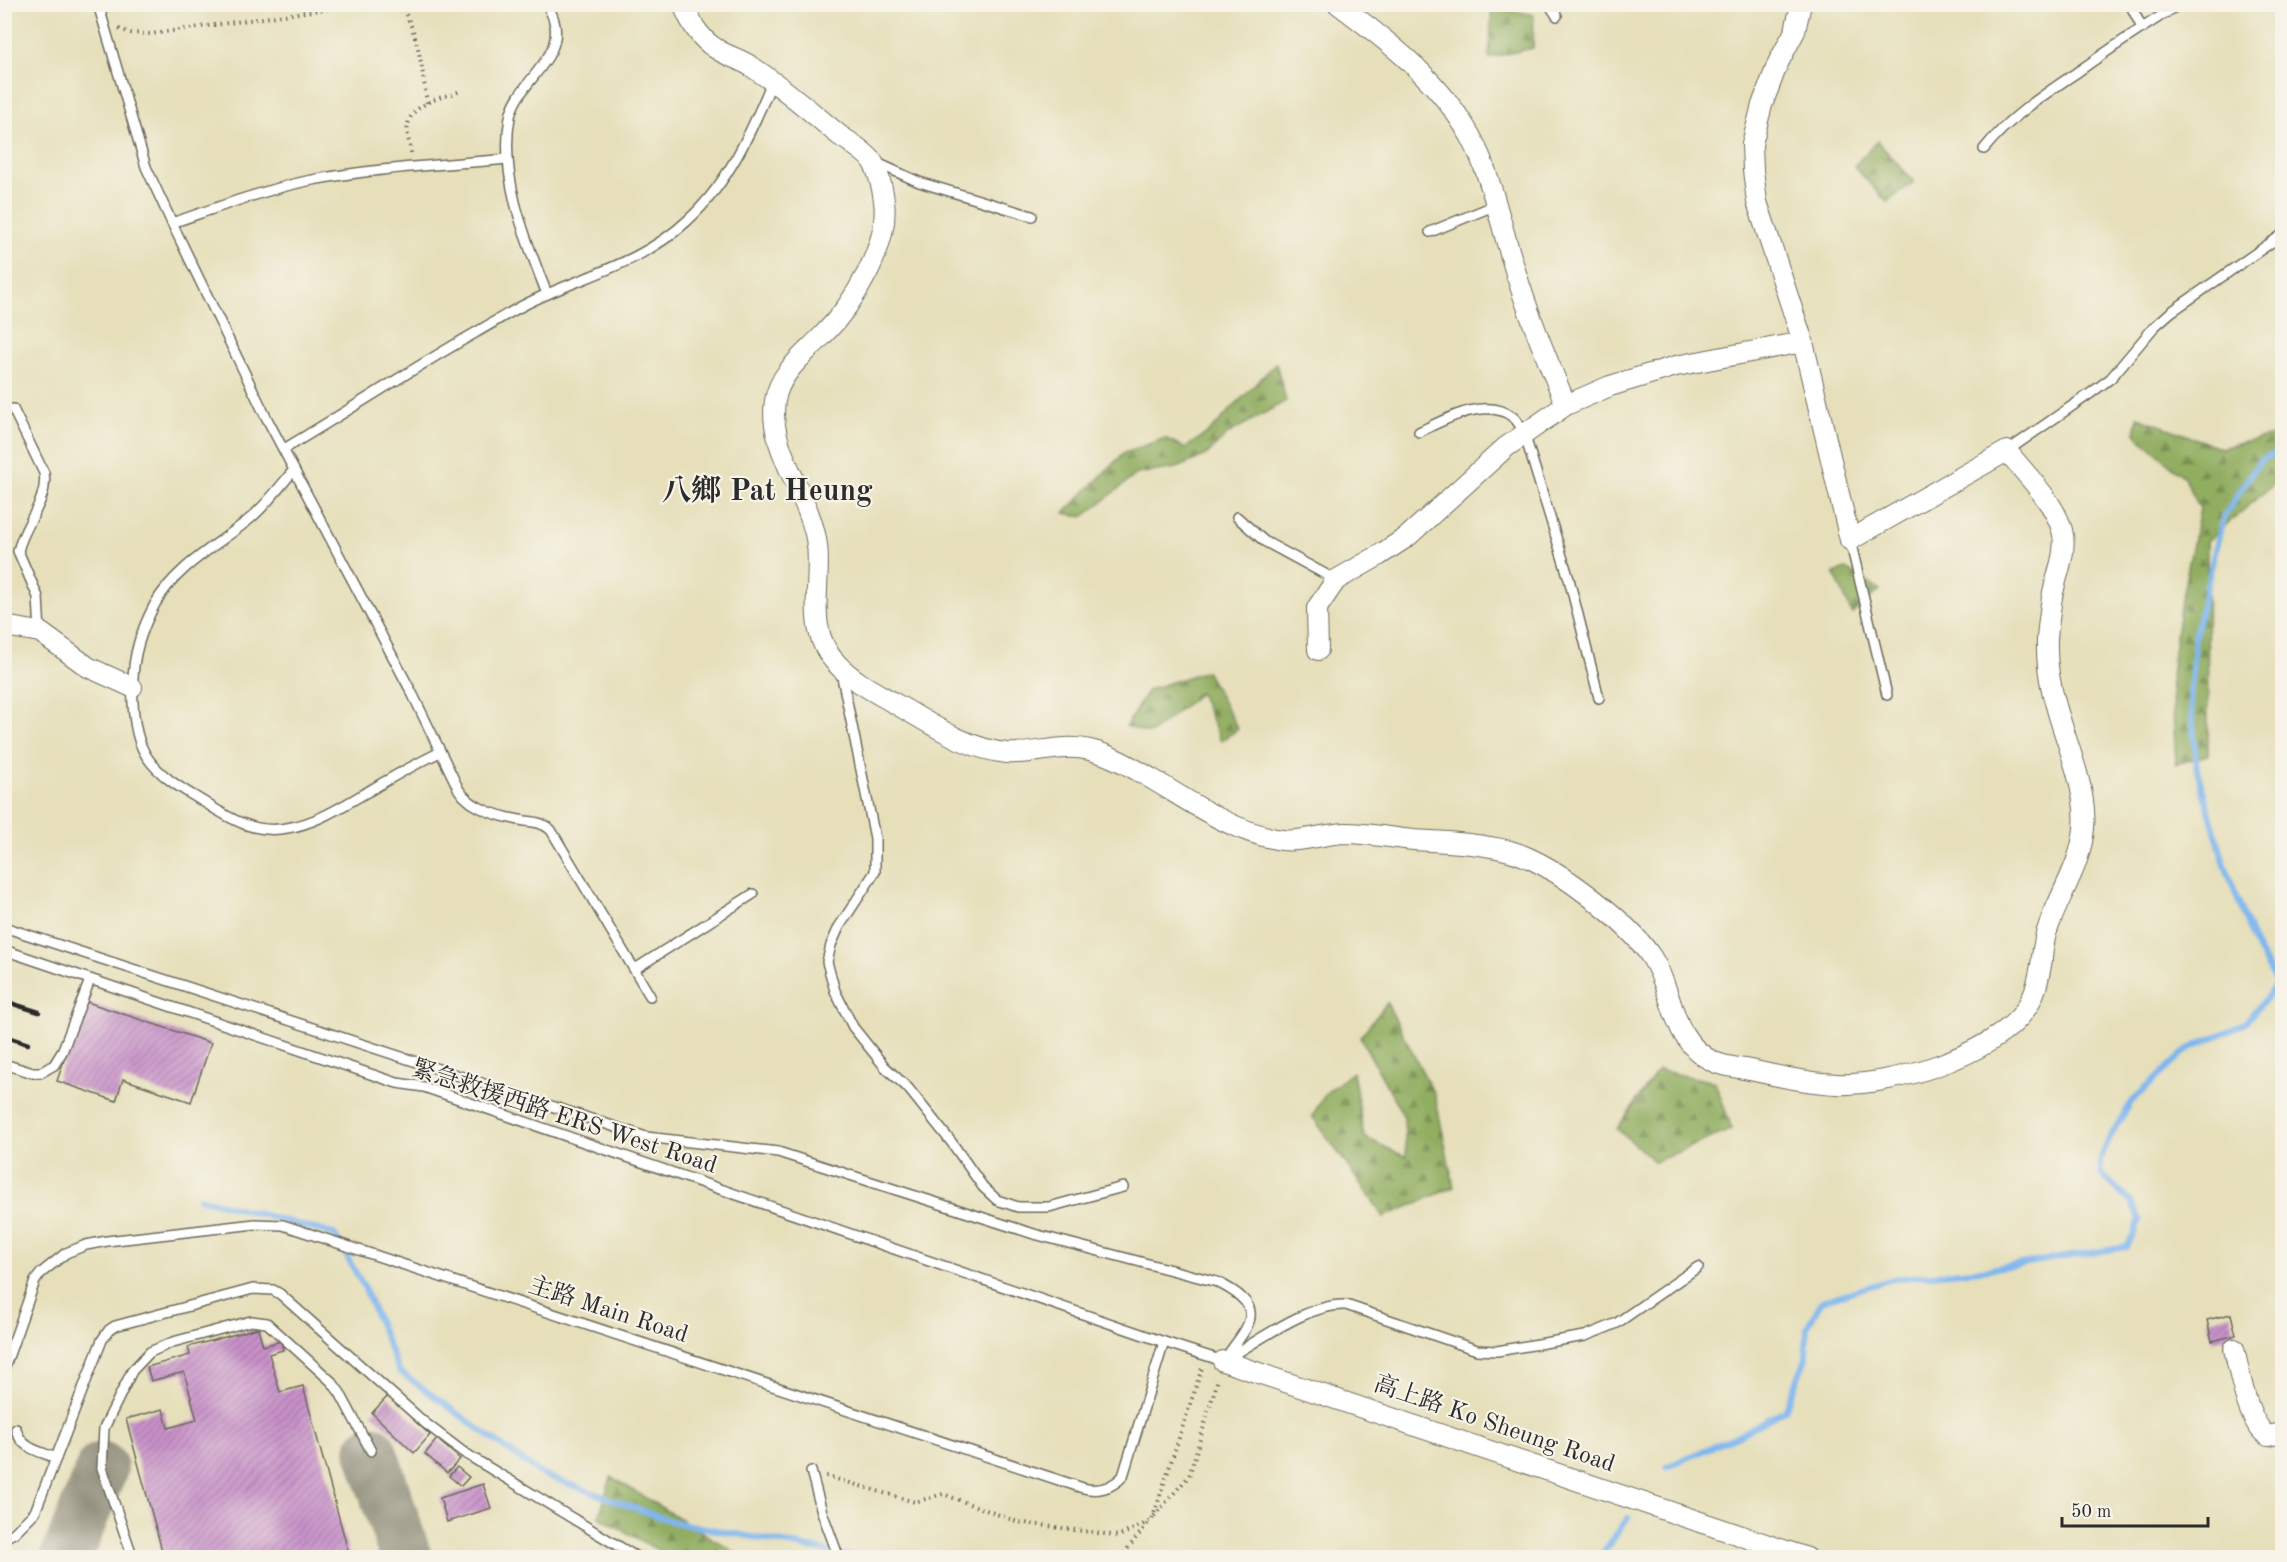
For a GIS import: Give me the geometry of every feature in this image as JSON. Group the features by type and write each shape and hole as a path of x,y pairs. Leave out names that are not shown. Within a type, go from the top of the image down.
{"street":[{"path":"683,4 690,23 705,40 716,49 747,63 872,161 884,201 885,220 878,244 852,302 827,332 795,362 778,387 773,408 775,432 807,505 814,527 818,549 816,606 818,629 824,648 840,668 868,688 953,737 985,750 1016,754 1063,747 1090,750 1126,764 1218,819 1282,841 1346,833 1478,845 1509,851 1536,860 1562,876 1623,924 1655,962 1684,1038 1713,1062 1773,1076 1840,1085 1886,1081 1912,1074 1978,1048 2000,1034 2021,1016 2038,985 2046,933 2066,891 2085,825 2083,798 2049,681 2047,638 2052,596 2065,541 2061,524 2045,499 2007,451 1850,540 1803,342 1757,202 1753,170 1752,144 1762,105 1778,63 1795,32 1801,4"},
{"path":"1338,4 1425,76 1465,125 1476,146 1512,262 1566,405"},
{"path":"1318,650 1317,608 1336,580 1407,537 1524,433 1566,405 1610,386 1676,366 1803,342"},
{"path":"4,626 40,632 88,667 132,687"},
{"path":"2234,1349 2254,1420 2261,1432 2268,1436 2283,1433"},
{"name":"高上路 Ko Sheung Road","path":"1223,1361 1807,1557"}],"lane":[{"path":"98,4 146,167 294,470 408,685 465,799 479,808 540,822 551,830 650,996"},
{"path":"547,4 555,22 555,40 549,57 520,92 513,105 508,159 512,187 528,246 547,294"},
{"path":"1549,4 1557,16"},
{"path":"2130,4 2142,28"},
{"path":"1984,149 2001,129 2025,109 2180,4"},
{"path":"284,449 441,353 530,302 607,271 666,238 688,220 716,188 738,156 772,82"},
{"path":"172,223 248,197 307,181 354,173 508,159"},
{"path":"872,161 919,182 1032,216"},
{"path":"1430,232 1496,205"},
{"path":"2007,451 2111,378 2154,327 2171,312 2283,236"},
{"path":"13,409 44,472 46,484 43,495 28,522 18,551 38,597 40,632"},
{"path":"1419,432 1451,416 1470,411 1491,409 1506,413 1515,419 1524,433 1569,579 1599,698"},
{"path":"294,470 254,515 182,570 156,603 138,642 132,687 134,714 140,742 147,756 180,788 247,827 284,829 325,817 404,770 440,752"},
{"path":"1237,518 1264,541 1336,580"},
{"path":"1850,540 1887,695"},
{"path":"840,668 874,838 875,873 839,927 827,962 835,991 852,1027 885,1067 908,1088 952,1143 983,1187 997,1200 1018,1207 1049,1207 1123,1187"},
{"path":"635,969 753,894"},
{"path":"4,927 646,1137 778,1152 1034,1234 1217,1282 1233,1290 1247,1302 1252,1317 1223,1361"},
{"name":"緊急救援西路 ERS West Road","path":"4,950 397,1083 424,1087 1164,1342"},
{"path":"4,1064 33,1073 40,1073 54,1065 62,1052 90,980"},
{"name":"主路 Main Road","path":"4,1369 35,1281 66,1253 96,1242 255,1224 283,1225 1083,1488 1098,1490 1112,1485 1123,1476 1164,1342"},
{"path":"1223,1361 1318,1308 1334,1305 1346,1305 1478,1350 1487,1351 1585,1336 1617,1323 1698,1267"},
{"path":"4,1538 14,1533 36,1512 102,1340 109,1330 116,1326 241,1292 264,1288 280,1294 425,1423 463,1452 638,1557"},
{"path":"133,1557 102,1468 104,1428 132,1371 150,1352 173,1342 251,1321 267,1323 332,1382 371,1451"},
{"name":"高上路 Ko Sheung Road","path":"1164,1342 1223,1361"},
{"path":"16,1429 18,1438 24,1445 56,1458"},
{"path":"811,1472 822,1512 839,1557"}],"path":[{"path":"104,24 131,33 151,34 361,4"},
{"path":"400,4 408,17 420,54 427,103"},
{"path":"413,168 407,128 409,119 427,103 461,92"},
{"path":"1120,1557 1189,1476 1223,1361"}],"green space":[{"path":"1492,6 1534,15 1533,48 1489,58"},
{"path":"1877,141 1914,182 1887,202 1854,166"},
{"path":"1276,363 1286,401 1229,433 1206,455 1177,468 1137,474 1083,517 1064,513 1124,453 1165,438 1185,448 1210,431"},
{"path":"2138,417 2221,448 2282,433 2282,479 2207,541 2208,755 2176,764 2171,676 2180,607 2200,509 2185,478 2135,434"},
{"path":"1846,569 1880,590 1852,614 1834,573"},
{"path":"1206,671 1238,729 1221,741 1200,693 1150,734 1126,726 1148,690"},
{"path":"1387,1003 1435,1096 1454,1187 1384,1217 1312,1116 1326,1093 1353,1072 1364,1137 1406,1157 1404,1117 1360,1037"},
{"path":"1658,1070 1715,1082 1732,1129 1655,1162 1617,1129"},
{"path":"611,1477 743,1557 670,1557 599,1517"}],"building":[{"path":"84,1001 211,1043 191,1102 123,1079 116,1101 57,1081"},
{"path":"2231,1314 2236,1335 2212,1341 2207,1320"},
{"path":"258,1328 263,1346 281,1341 283,1350 269,1354 280,1392 303,1386 350,1558 164,1558 126,1419 163,1409 168,1428 197,1420 184,1372 151,1381 147,1367 190,1355 188,1347"},
{"path":"388,1396 430,1435 414,1453 372,1413"},
{"path":"437,1439 460,1459 447,1473 425,1454"},
{"path":"457,1467 469,1477 461,1486 449,1476"},
{"path":"483,1484 491,1508 447,1522 440,1498"}],"waterway":[{"path":"1666,1467 1737,1436 1785,1410 1806,1358 1807,1327 1822,1301 1893,1279 1989,1269 2127,1247 2140,1220 2131,1202 2101,1174 2100,1160 2109,1139 2131,1102 2188,1049 2244,1024 2277,985 2253,940 2225,865 2197,770 2190,695 2195,635 2223,518 2260,460 2282,451"},
{"path":"200,1198 334,1234 364,1287 399,1371 541,1474 674,1522 862,1558"},
{"path":"1599,1558 1628,1518"}],"taxiway":[{"path":"371,1451 406,1558"},
{"path":"66,1558 102,1468"}],"railway":[{"path":"4,1001 39,1012"},
{"path":"4,1036 28,1044"}],"district":[{"name":"八鄉 Pat Heung","path":"767,492"}]}
